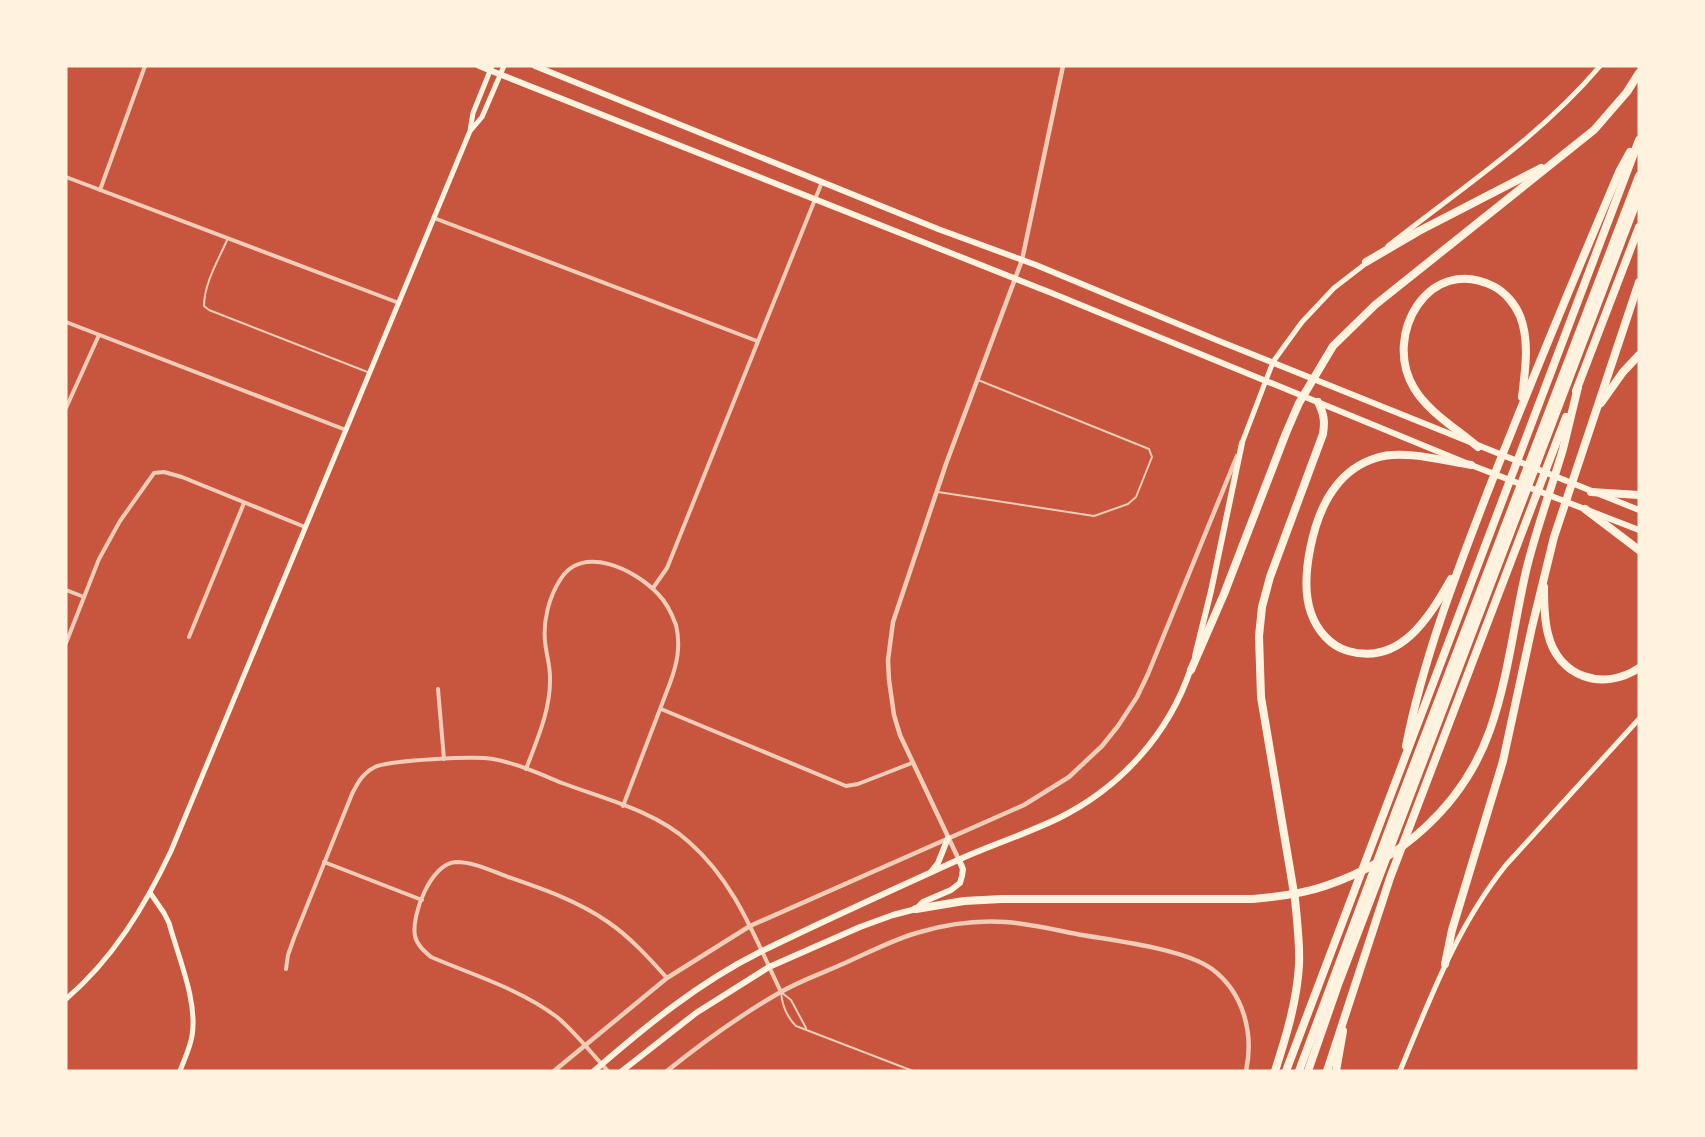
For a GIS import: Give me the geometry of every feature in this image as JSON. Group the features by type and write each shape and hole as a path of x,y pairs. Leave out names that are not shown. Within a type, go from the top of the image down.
{"highway":[{"path":"1191,670 1224,594 1299,403 1333,346 1375,305 1570,150 1611,113 1639,73"},
{"path":"1401,768 1413,709 1464,554 1514,425 1619,172 1639,138"},
{"path":"1286,1071 1639,138"},
{"path":"1366,262 1419,231 1534,172 1570,150"},
{"path":"1308,1071 1639,176"},
{"path":"1543,436 1639,195"},
{"path":"916,909 963,901 1002,899 1253,899 1285,896 1323,887 1380,862 1408,843 1432,822 1451,800 1479,757 1496,710 1537,530 1560,442 1578,387 1639,228"},
{"path":"1478,447 1422,400 1406,372 1403,354 1404,337 1409,320 1419,303 1441,284 1470,279 1485,282 1498,289 1511,301 1520,315 1526,348 1520,411"},
{"path":"1445,964 1452,930 1508,743 1554,537 1639,282"},
{"path":"1594,416 1609,390 1639,355"},
{"path":"1275,1071 1296,994 1299,965 1298,931 1295,899 1261,697 1258,636 1270,577 1323,434 1325,422 1323,412 1314,401"},
{"path":"1327,1071 1346,1008 1397,860 1524,525 1560,442"},
{"path":"1464,554 1428,616 1406,640 1393,648 1378,653 1360,654 1336,645 1317,628 1310,612 1307,593 1311,549 1324,505 1335,487 1347,474 1379,457 1397,455 1472,465"},
{"path":"1591,492 1639,495"},
{"path":"1585,509 1639,550"},
{"path":"1299,1071 1357,914 1511,520"},
{"path":"1546,567 1544,600 1547,627 1553,649 1561,661 1571,670 1585,677 1600,680 1622,677 1639,668"},
{"path":"1336,1071 1346,1008"}],"main road":[{"path":"478,66 491,68 501,75 1639,530"},
{"path":"470,131 482,117 504,66"},
{"path":"535,66 1639,510"},
{"path":"547,66 558,74"},
{"path":"594,1071 639,1031 686,995 717,975 760,952 930,873 1059,818 1105,789 1128,770 1157,735 1176,703 1191,670 1211,591 1242,442 1273,362 1305,318 1334,288 1519,145 1600,66"},
{"path":"66,999 118,943 151,894 171,851 470,131 473,113 491,68"},
{"path":"1400,1071 1445,964 1474,908 1488,887 1639,719"},
{"path":"930,873 938,863 948,838"},
{"path":"622,1071 696,1013 769,967 860,927 916,909 923,902 951,890 960,883 963,868 959,860"},
{"path":"151,894 169,923 193,1016 191,1042 180,1071"}],"street":[{"path":"100,190 145,66"},
{"path":"959,860 900,735 891,697 888,660 890,639 902,591 1022,260 1047,132 1063,66"},
{"path":"66,177 399,303"},
{"path":"653,588 667,568 822,182"},
{"path":"434,218 757,341"},
{"path":"66,322 346,430"},
{"path":"66,408 99,335"},
{"path":"554,1071 667,978 750,926 1024,805 1069,777 1102,746 1137,697 1242,442"},
{"path":"66,644 108,542 136,496 154,473 172,474 305,527"},
{"path":"189,637 244,503"},
{"path":"526,769 548,704 550,677 545,625 560,579 578,564 599,562 636,576 661,596 671,613 678,646 676,666 623,806"},
{"path":"66,590 84,597"},
{"path":"438,689 444,759"},
{"path":"661,709 846,786 858,784 912,763"},
{"path":"286,969 288,955 324,862 360,778 383,764 482,758 500,760 623,806 664,823 690,843 719,873 733,893 781,992"},
{"path":"324,862 422,900"},
{"path":"608,1071 585,1044 558,1019 534,1002 431,957 423,951 417,941 414,925 429,881 440,869 453,862 472,864 525,883 590,911 617,929 667,978"},
{"path":"667,1071 703,1042 781,992 893,941 940,927 989,922 1050,928 1179,954 1207,966 1233,992 1244,1011 1249,1060 1246,1071"}],"lane":[{"path":"228,238 204,297 204,306 209,310 370,373"},
{"path":"937,491 1094,516 1128,504 1136,497 1152,457 1149,448 978,380"},
{"path":"781,992 782,1004 790,1020 796,1026 913,1071"},
{"path":"781,992 791,1000 807,1029"}]}
